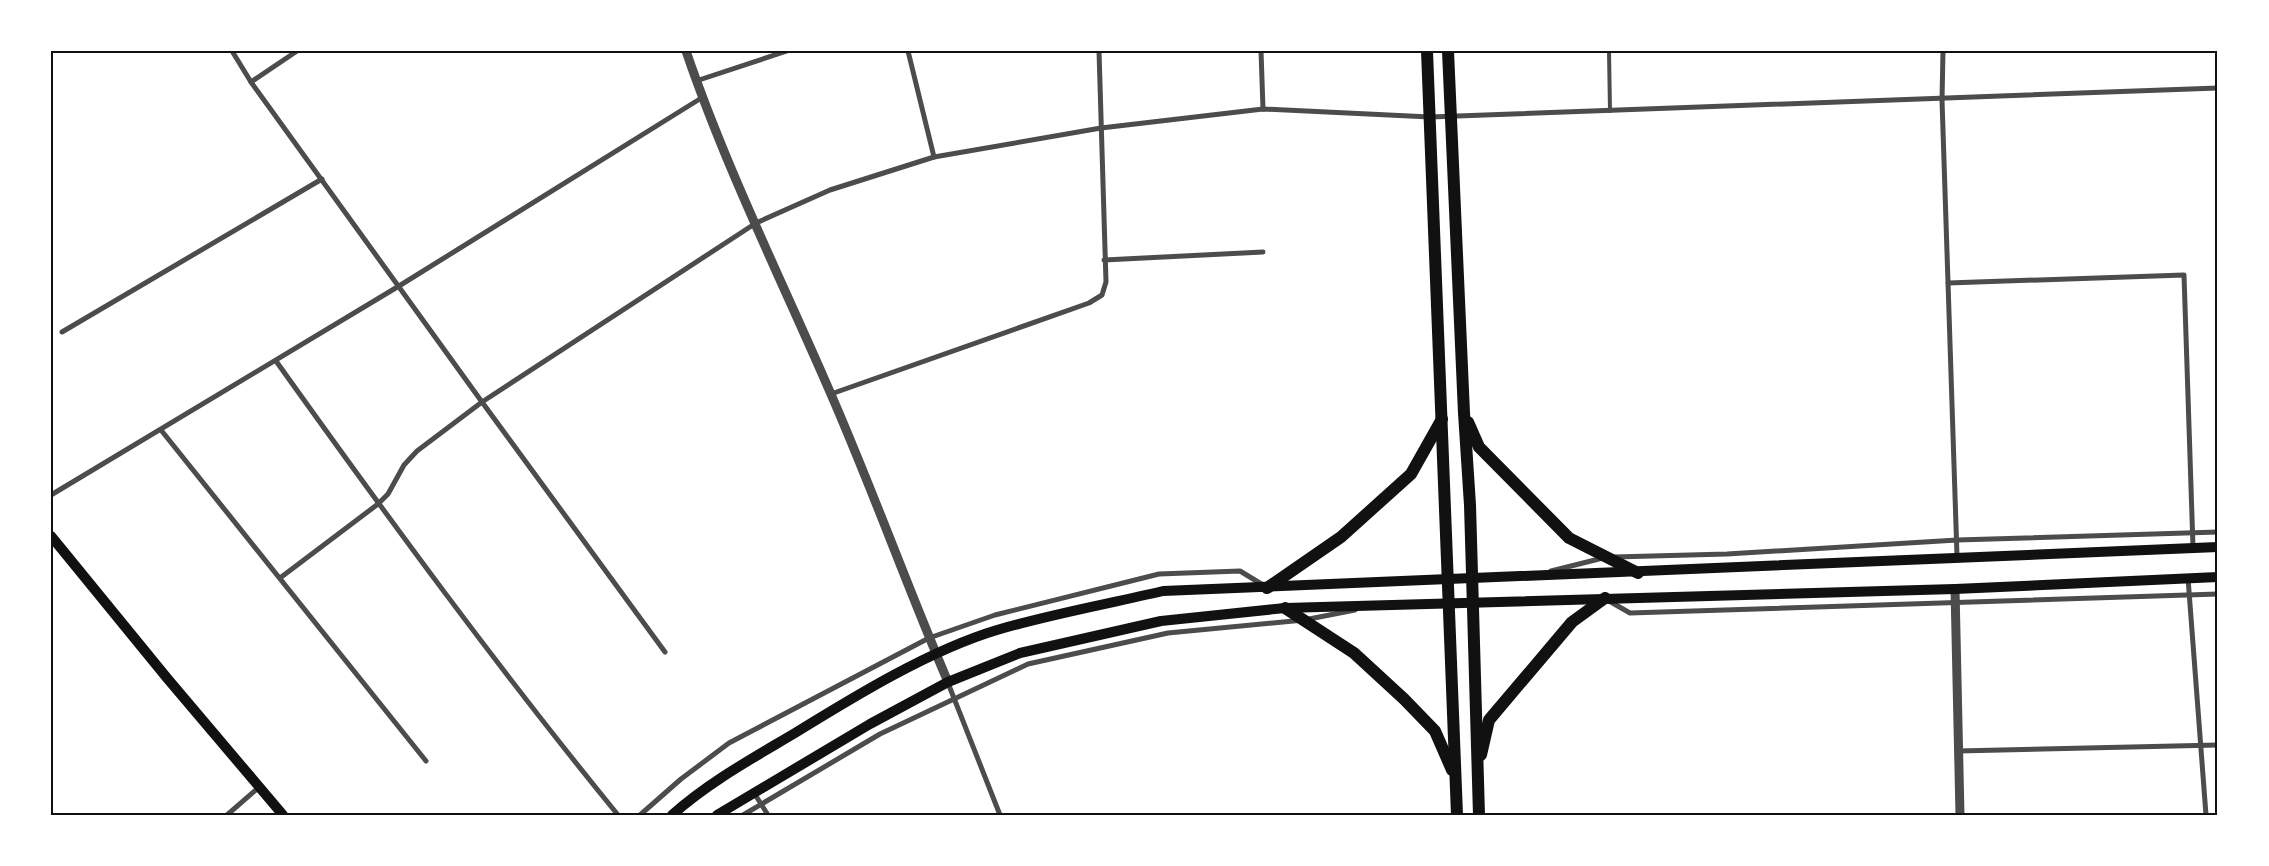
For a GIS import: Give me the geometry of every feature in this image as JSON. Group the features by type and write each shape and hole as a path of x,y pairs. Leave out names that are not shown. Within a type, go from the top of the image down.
{"main road":[{"path":"1427,51 1457,815"},
{"path":"1448,51 1464,414 1470,505 1479,815"},
{"path":"1464,414 1479,447 1569,538 1638,573"},
{"path":"1268,588 1341,537 1411,474 1442,419"},
{"path":"51,536 258,788 283,815"},
{"path":"672,815 690,799 741,765 840,705 936,654 996,630 1163,591 1268,588 1535,575 1638,573 1957,556 2218,546"},
{"path":"717,815 870,724 948,682 1020,653 1161,621 1285,608 1955,589 2218,578"},
{"path":"1477,775 1489,720 1572,622 1605,598"},
{"path":"1285,608 1354,653 1404,700 1435,731 1455,777"}],"street":[{"path":"232,51 252,82 482,402 665,652"},
{"path":"252,82 297,51"},
{"path":"686,51 696,81 756,223 831,394 1000,815"},
{"path":"696,81 788,51"},
{"path":"908,51 934,157"},
{"path":"831,394 1089,303 1102,295 1106,282 1099,51"},
{"path":"1261,51 1262,109"},
{"path":"1943,51 1942,100 1957,556"},
{"path":"280,578 378,504 388,494 404,465 418,451 482,402 756,223 830,190 934,157 1101,128 1262,109 1430,117 1942,100 2218,88"},
{"path":"51,495 400,286 703,97"},
{"path":"62,332 322,179"},
{"path":"1104,260 1263,252"},
{"path":"1948,284 2184,275 2194,548"},
{"path":"276,361 378,504 562,746 618,815"},
{"path":"161,430 426,761"},
{"path":"1535,575 1607,557 1727,554 1957,540 2218,532"},
{"path":"640,815 681,779 729,744 929,638 995,615 1159,574 1240,571 1268,588"},
{"path":"2188,578 2206,815"},
{"path":"1955,589 1960,815"},
{"path":"1605,598 1630,613 2218,594"},
{"path":"743,815 760,803 880,734 1028,664 1168,633 1304,620 1383,605"},
{"path":"1958,751 2218,745"},
{"path":"227,815 258,788"},
{"path":"754,792 768,815"}],"lane":[{"path":"1609,51 1610,111"}]}
